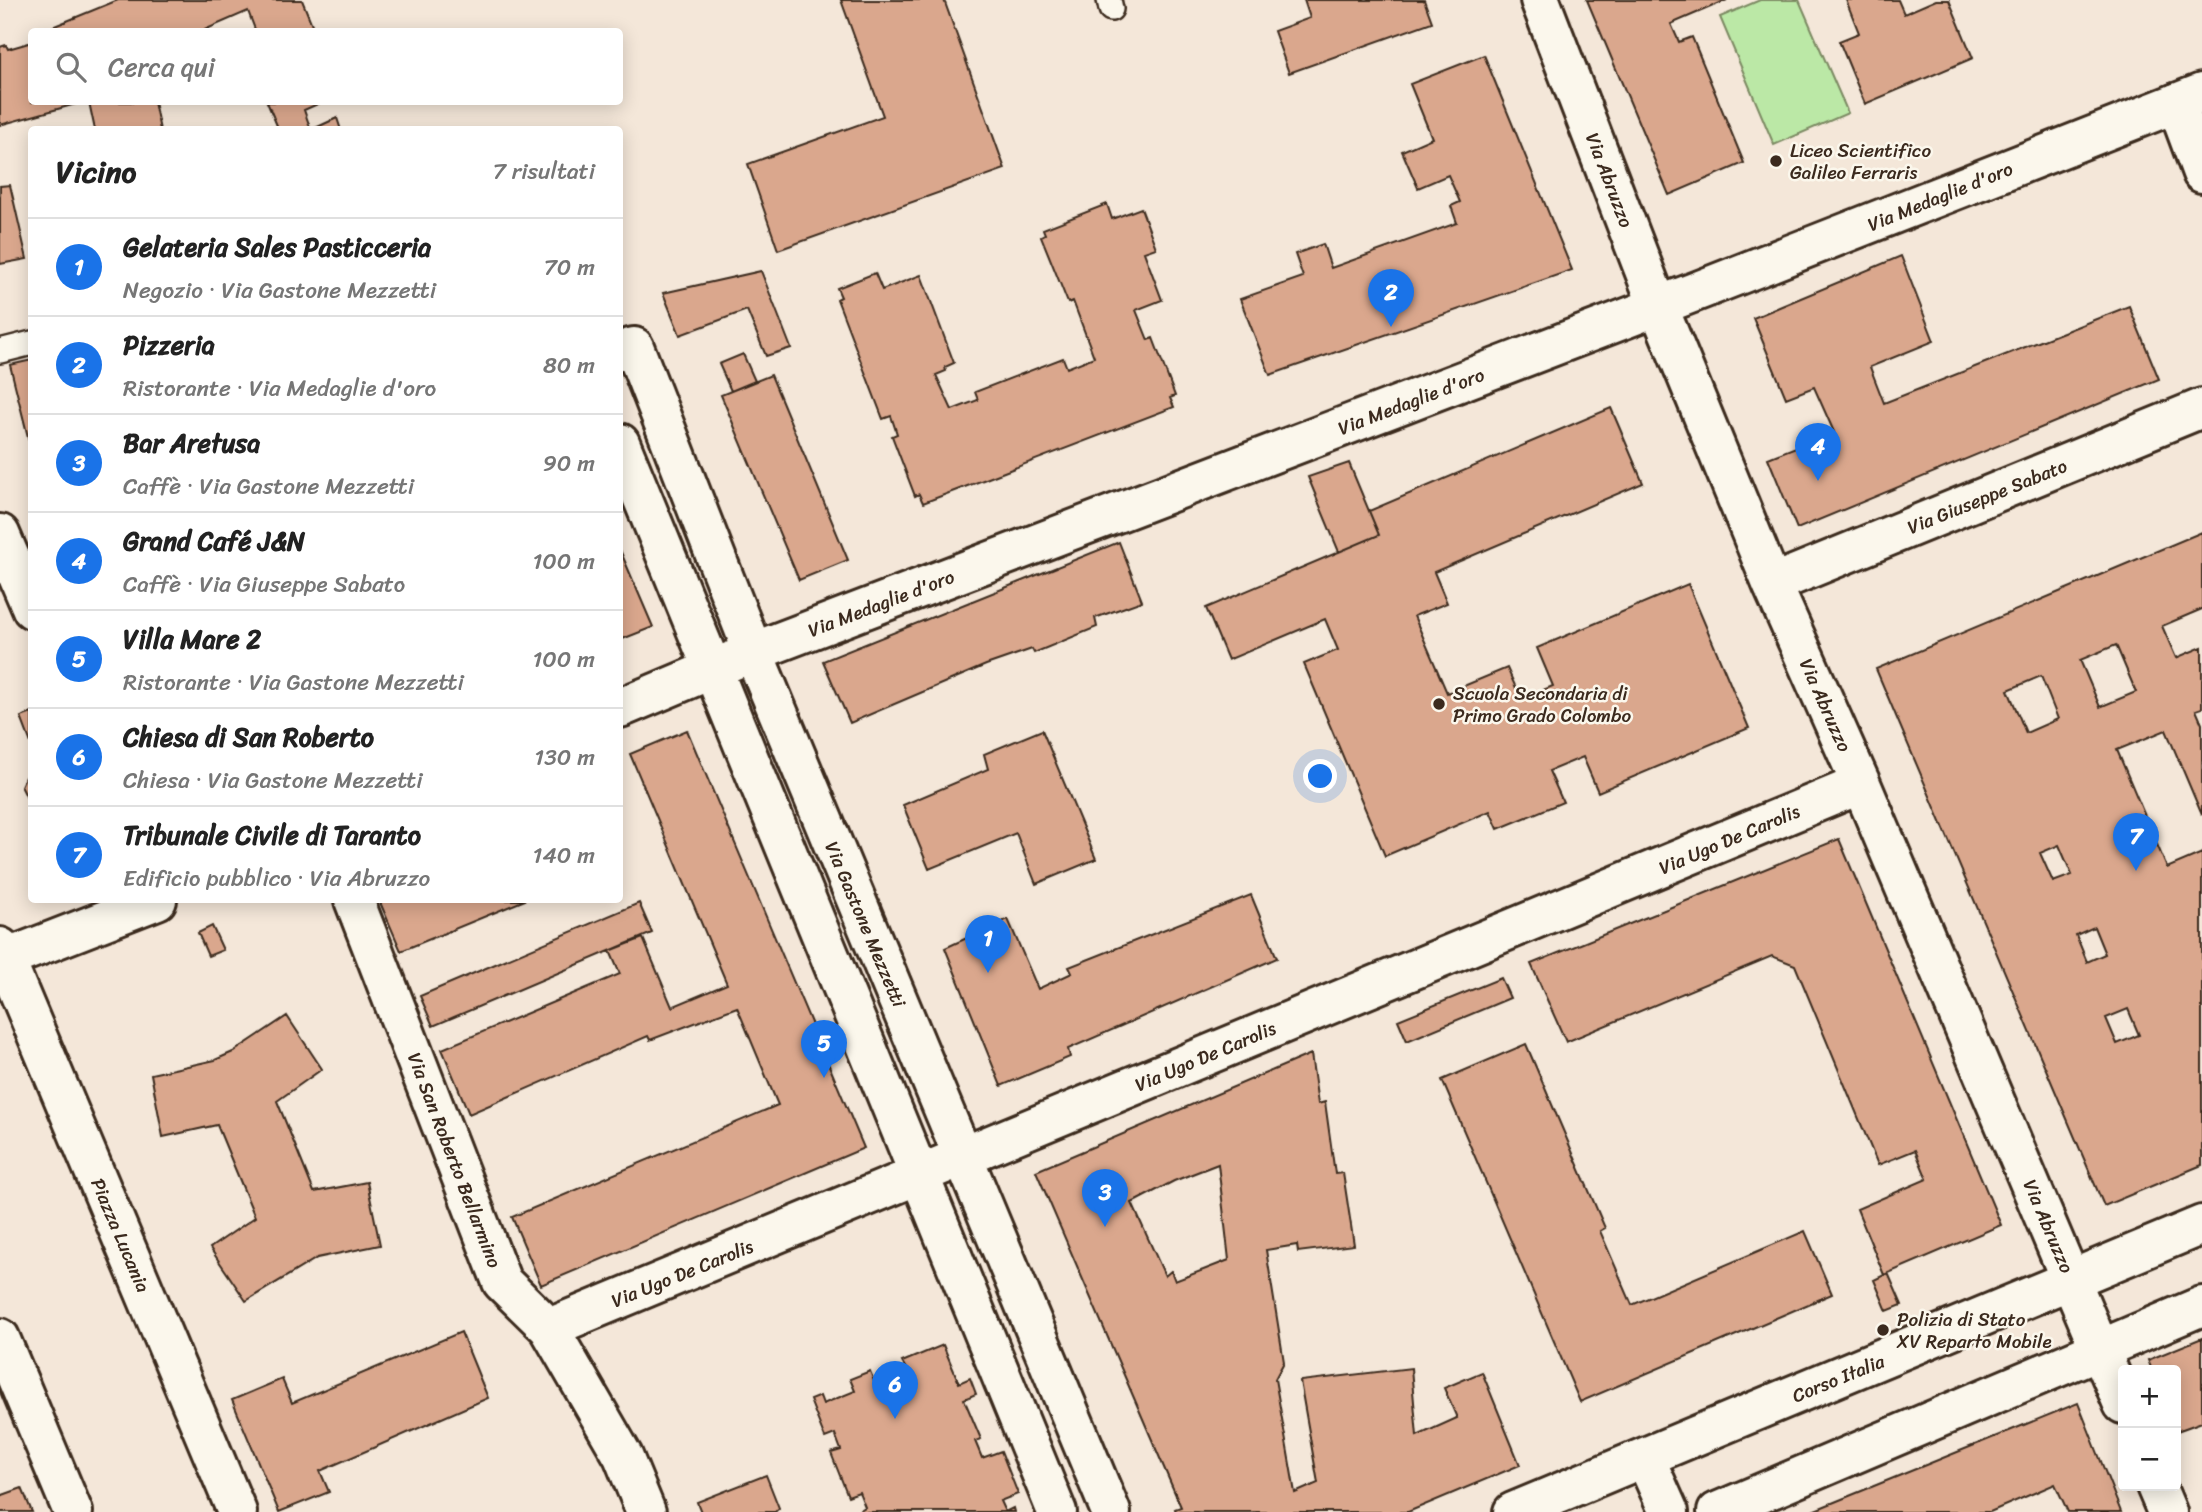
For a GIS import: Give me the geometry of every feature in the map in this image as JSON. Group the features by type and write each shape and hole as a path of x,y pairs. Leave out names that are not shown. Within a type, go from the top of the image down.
{"street":[{"name":"Via Abruzzo","path":"1540,0 1658,306 1772,584 1861,784 2118,1392"},
{"name":"Via Medaglie d'oro","path":"623,707 753,652 1658,306 2189,98"},
{"path":"2189,98 2202,173"},
{"name":"Via Gastone Mezzetti","path":"623,350 635,347 753,652 1111,1512"},
{"name":"Via Giuseppe Sabato","path":"1772,584 2202,408"},
{"path":"623,450 1057,1512"},
{"path":"0,534 28,600"},
{"name":"Via Ugo De Carolis","path":"549,1328 1861,784"},
{"path":"1,956 147,903"},
{"name":"Via San Roberto Bellarmino","path":"355,903 502,1282 549,1328 623,1456 646,1512"},
{"name":"Piazza Lucania","path":"1,956 237,1512"},
{"name":"Corso Italia","path":"1513,1512 2202,1226"},
{"path":"1717,1512 2202,1306"},
{"path":"0,1338 73,1512"},
{"path":"1645,1458 1669,1512"},
{"path":"2158,1491 2167,1512"}],"lane":[{"path":"0,351 28,344"}],"green space":[{"path":"1760,0 1799,0 1848,113 1774,145 1720,17"}],"building":[{"path":"118,0 302,0 313,28 254,28 248,11 209,28 50,28"},
{"path":"841,0 944,0 1005,169 778,250 748,164 883,116"},
{"path":"1304,0 1424,0 1432,22 1289,73 1274,31 1310,18"},
{"path":"1587,0 1727,0 1671,24 1679,42 1692,37 1744,163 1669,195"},
{"path":"1846,0 1898,0 1904,14 1936,0 1949,0 1973,58 1865,104 1839,41 1859,33"},
{"path":"28,43 28,105 72,105 0,125 0,47 6,45 8,49"},
{"path":"1484,55 1572,270 1270,375 1240,299 1303,277 1295,254 1323,244 1331,268 1457,223 1451,206 1460,202 1448,175 1418,188 1402,151 1432,138 1410,84"},
{"path":"90,105 155,105 159,126 94,126"},
{"path":"268,105 315,105 304,110 310,126 277,126"},
{"path":"337,118 340,126 320,126"},
{"path":"10,185 27,259 0,264 0,186"},
{"path":"1107,204 1112,219 1141,208 1156,248 1144,252 1162,300 1136,310 1148,340 1153,338 1175,396 1170,398 1174,407 923,503 919,494 915,496 892,436 897,434 891,416 883,419 837,299 841,297 837,288 875,273 882,290 921,275 954,363 945,367 946,371 936,375 952,410 978,400 975,392 1063,358 1067,368 1094,357 1073,301 1068,303 1041,236 1045,234 1043,229"},
{"path":"1901,256 1934,341 1870,367 1884,403 2129,306 2159,379 1797,529 1768,458 1834,432 1814,387 1786,398 1753,318"},
{"path":"761,271 791,348 766,356 747,310 680,335 663,293"},
{"path":"743,354 755,381 731,391 719,364"},
{"path":"28,361 28,437 10,365"},
{"path":"771,375 848,560 799,580 721,395"},
{"path":"1611,408 1643,483 1434,572 1447,603 1414,616 1447,693 1507,668 1521,699 1553,686 1537,648 1688,584 1749,728 1598,792 1583,757 1549,771 1563,802 1498,829 1490,811 1385,856 1304,664 1338,650 1325,619 1228,660 1206,608 1379,535 1369,511"},
{"path":"1349,463 1379,535 1339,552 1308,477"},
{"path":"2202,532 2202,609 2162,626 2176,658 2202,647 2202,708 2196,710 2202,724 2202,815 2166,730 2117,750 2167,868 2202,853 2202,1165 2104,1206 1876,669","holes":["2116,645 2136,692 2100,707 2080,660","2041,676 2058,719 2026,733 2008,690","2059,845 2072,875 2053,882 2040,853","2094,927 2105,954 2087,962 2076,935","2128,1009 2139,1035 2117,1044 2106,1018"]},
{"path":"1119,542 1142,601 1095,618 1097,627 1034,653 1032,649 986,665 850,723 823,661"},
{"path":"623,557 653,627 623,639"},
{"path":"28,714 28,735 21,717"},
{"path":"687,730 864,1148 541,1285 512,1217 778,1105 737,1007 650,1040 648,1036 469,1114 442,1049 620,974 610,951 643,938 672,1007 727,984 630,754"},
{"path":"1042,730 1096,859 1036,884 1016,833 929,869 903,805 988,769 984,754"},
{"path":"28,776 28,800 21,786"},
{"path":"1839,839 2001,1225 1884,1275 1857,1209 1927,1179 1915,1150 1878,1165 1795,965 1772,956 1566,1042 1531,964"},
{"path":"1251,895 1277,958 1068,1049 1070,1057 1001,1086 945,948 1008,919 1038,989 1072,973 1069,967"},
{"path":"380,903 518,903 401,951"},
{"path":"639,903 652,933 433,1026 420,996"},
{"path":"212,926 223,950 208,956 198,933"},
{"path":"1501,978 1510,998 1407,1041 1398,1020"},
{"path":"287,1016 322,1069 277,1101 314,1192 367,1182 380,1245 317,1258 246,1301 210,1248 255,1217 217,1125 163,1137 151,1074 215,1060 233,1052"},
{"path":"1526,1044 1605,1228 1600,1231 1632,1305 1805,1231 1832,1294 1580,1402 1442,1080"},
{"path":"1311,1054 1318,1104 1325,1102 1335,1174 1343,1173 1354,1245 1298,1252 1297,1245 1266,1250 1284,1362 1275,1379 1295,1493 1318,1483 1300,1381 1411,1368 1417,1436 1457,1418 1444,1388 1482,1372 1520,1465 1408,1512 1176,1512 1175,1509 1181,1507 1036,1171","holes":["1218,1164 1229,1260 1175,1281 1171,1271 1165,1276 1132,1203 1174,1181"]},
{"path":"1888,1273 1902,1305 1887,1311 1874,1280"},
{"path":"461,1332 488,1398 320,1471 329,1492 279,1512 232,1400 282,1379 292,1403"},
{"path":"2202,1338 2202,1422 2181,1430 2181,1365 2150,1365 2148,1360"},
{"path":"943,1345 959,1383 970,1378 976,1394 964,1399 981,1439 975,1441 982,1458 1001,1451 1018,1494 1000,1501 1005,1512 857,1512 865,1507 859,1492 848,1496 831,1453 841,1450 835,1434 825,1438 810,1400 820,1396 823,1404 855,1391 850,1379 870,1371 874,1381 906,1369 902,1362"},
{"path":"2078,1403 2121,1512 2068,1512 2055,1484 1990,1512 1810,1512"},
{"path":"766,1475 779,1508 775,1512 701,1512 697,1502"},
{"path":"22,1488 32,1512 0,1512 0,1496"}],"place":[{"name":"Liceo Scientifico Galileo Ferraris","path":"1776,161"},
{"name":"Pizzeria","path":"1391,327"},
{"name":"Grand Café J&N","path":"1818,481"},
{"name":"Scuola Secondaria di Primo Grado Colombo","path":"1439,704"},
{"name":"Tribunale Civile di Taranto","path":"2136,871"},
{"name":"Gelateria Sales Pasticceria","path":"988,973"},
{"name":"Villa Mare 2","path":"824,1078"},
{"name":"Bar Aretusa","path":"1105,1227"},
{"name":"Polizia di Stato XV Reparto Mobile","path":"1883,1330"},
{"name":"Chiesa di San Roberto","path":"895,1419"}]}
